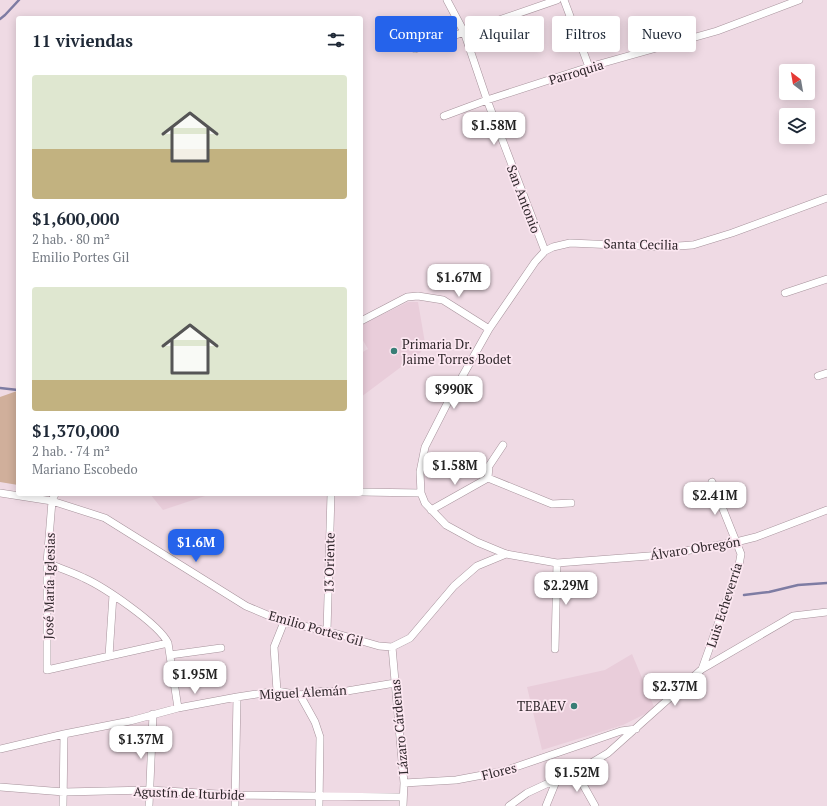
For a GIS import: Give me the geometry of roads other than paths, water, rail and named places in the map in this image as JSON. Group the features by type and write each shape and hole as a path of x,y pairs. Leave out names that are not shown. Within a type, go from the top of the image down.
{"street":[{"name":"San Antonio","path":"448,0 464,32 487,100 545,251"},
{"path":"457,34 557,0"},
{"path":"564,0 588,67"},
{"name":"Parroquia","path":"444,116 487,100 588,67 717,31 799,0"},
{"name":"Santa Cecilia","path":"545,251 553,247 570,243 662,247 693,245 732,233 827,198"},
{"path":"363,320 407,297 418,296 443,300 489,329 515,289 545,251"},
{"path":"785,293 827,279"},
{"name":"Álvaro Obregón","path":"489,329 449,400 425,447 420,472 421,493 425,503 446,525 477,542 506,554 557,563 662,555 756,537 827,510"},
{"path":"818,376 827,373"},
{"path":"488,478 489,466 503,445"},
{"path":"488,478 552,504 571,503"},
{"path":"431,510 488,478"},
{"name":"Luis Echeverría","path":"509,806 527,793 576,772 608,753 702,669 739,565 741,554 712,482"},
{"path":"363,492 421,493"},
{"name":"Emilio Portes Gil","path":"0,493 16,494"},
{"name":"Emilio Portes Gil","path":"40,496 53,497 105,518 246,606 284,622 327,631 379,646 392,647"},
{"name":"13 Oriente","path":"327,631 330,496"},
{"name":"José María Iglesias","path":"53,497 47,563 48,670 109,656"},
{"path":"392,647 410,638 454,586 477,566 506,554"},
{"path":"47,563 85,578 113,595 151,623 164,636 168,643 178,708"},
{"path":"555,648 557,563"},
{"path":"113,595 109,656 168,643"},
{"path":"702,669 793,616 827,612"},
{"path":"276,691 274,647 284,622"},
{"name":"Lázaro Cárdenas","path":"392,647 404,783 403,806"},
{"path":"170,655 221,648"},
{"name":"Miguel Alemán","path":"0,749 64,734 130,722 153,714 178,708 237,697 276,691 300,695 324,691 341,692 395,683"},
{"path":"300,695 315,722 320,737 319,806"},
{"path":"235,806 237,697"},
{"path":"149,806 153,714"},
{"name":"Flores","path":"404,783 456,780 504,771 621,731 636,729"},
{"path":"63,806 64,734"},
{"path":"576,772 595,806"},
{"path":"546,806 557,779"},
{"name":"Agustín de Iturbide","path":"0,787 64,792 149,790 235,795 403,797"}],"waterway":[{"path":"0,19 19,0"},
{"path":"0,388 16,390"},
{"path":"744,595 769,592 798,585 827,583"}],"place":[{"name":"Primaria Dr. Jaime Torres Bodet","path":"394,351"},
{"name":"TEBAEV","path":"574,706"}]}
